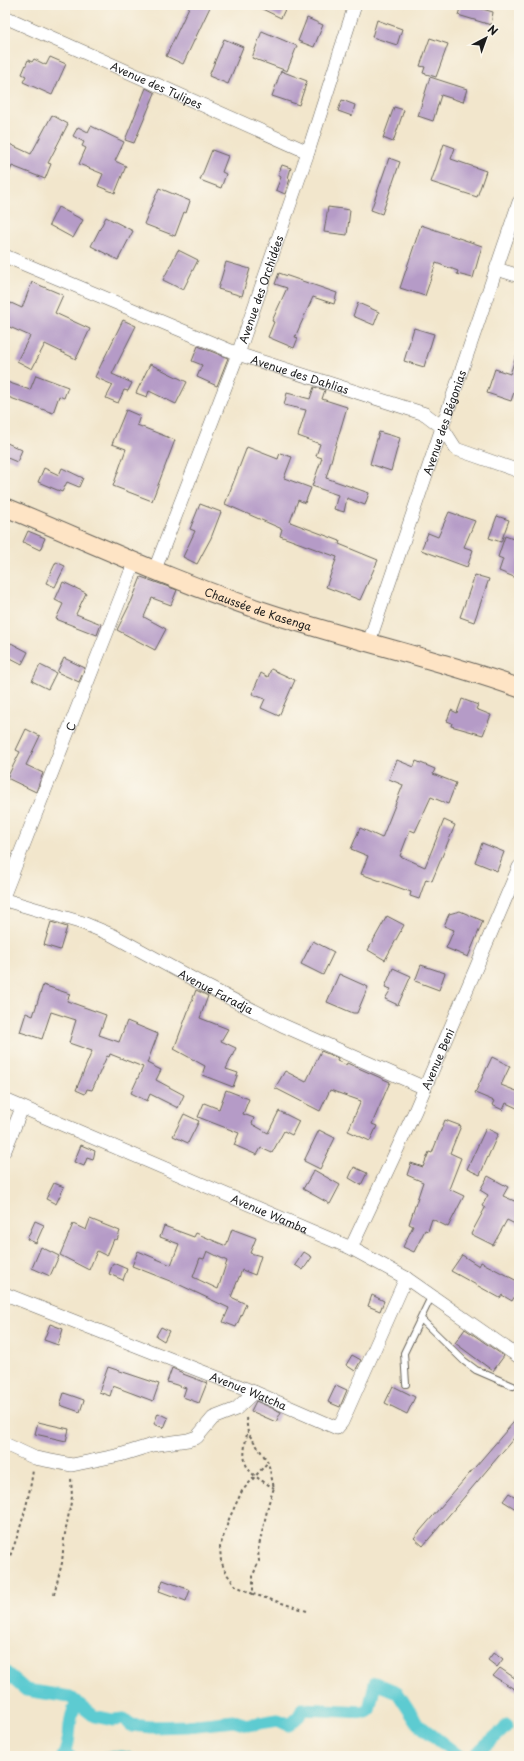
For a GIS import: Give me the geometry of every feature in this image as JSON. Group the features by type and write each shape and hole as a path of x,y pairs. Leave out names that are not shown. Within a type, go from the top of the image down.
{"main road":[{"name":"Chaussée de Kasenga","path":"5,507 135,561 266,612 430,659 519,688"}],"street":[{"name":"Avenue des Orchidées","path":"155,569 238,354 308,152 355,5"},
{"name":"Avenue des Tulipes","path":"5,17 308,152"},
{"name":"Avenue des Bégonias","path":"369,642 519,202"},
{"name":"Avenue des Dahlias","path":"5,256 238,354 425,414 442,427 448,439 456,449 519,471"},
{"path":"497,269 519,276"},
{"name":"C","path":"5,892 135,561"},
{"name":"Avenue Beni","path":"351,1248 425,1088 519,867"},
{"name":"Avenue Faradja","path":"5,900 83,923 112,935 282,1025 425,1088"},
{"name":"Avenue Wamba","path":"5,1100 351,1248 406,1278 519,1357"},
{"path":"5,1150 22,1108"},
{"name":"Avenue Watcha","path":"5,1294 254,1392 333,1427 339,1427 406,1278"},
{"path":"5,1444 35,1458 72,1465 120,1455 152,1445 188,1440 197,1437 214,1418 232,1411 254,1392"}],"lane":[{"path":"406,1384 404,1353 432,1295"},
{"path":"421,1319 464,1361 476,1370 513,1386"}],"path":[{"path":"244,1400 248,1433 244,1450 246,1466 254,1476 274,1488"},
{"path":"248,1433 268,1462 274,1488 269,1502 258,1550 259,1561 253,1575 253,1594"},
{"path":"8,1561 15,1546 31,1491 35,1458"},
{"path":"268,1462 242,1491 235,1504 220,1547 221,1561 226,1573 236,1586 277,1603 292,1605 307,1611"},
{"path":"54,1594 62,1563 64,1539 72,1497 72,1465"}],"building":[{"path":"190,5 211,5 183,64 166,56"},
{"path":"254,5 287,5 281,18"},
{"path":"461,5 468,5 493,12 491,25 458,15"},
{"path":"307,18 323,25 314,47 298,41"},
{"path":"377,20 402,29 397,45 372,37"},
{"path":"262,31 297,46 287,71 252,58"},
{"path":"430,38 448,44 436,77 423,73 425,67 420,66"},
{"path":"224,39 243,47 228,84 209,76"},
{"path":"50,57 66,64 52,95 23,82 26,76 22,74 28,60 32,62 34,59 46,65"},
{"path":"281,71 307,81 299,105 272,96"},
{"path":"430,77 467,89 463,102 441,95 433,121 418,116"},
{"path":"146,88 155,93 134,143 125,140"},
{"path":"342,100 355,105 352,116 338,111"},
{"path":"394,107 404,110 393,142 383,138"},
{"path":"52,115 68,124 48,163 51,164 45,179 12,166 5,184 5,142 31,154"},
{"path":"91,126 124,142 115,161 126,166 115,193 98,186 103,174 79,164 86,148 82,146 84,142 73,136 78,127 88,132"},
{"path":"444,144 455,148 451,159 486,171 477,197 431,182"},
{"path":"212,150 228,156 222,172 226,174 221,188 200,180"},
{"path":"389,158 400,162 382,214 371,210"},
{"path":"282,165 291,168 288,178 290,179 285,194 276,190 281,177 278,175"},
{"path":"159,188 190,201 175,236 144,224"},
{"path":"58,207 83,220 73,238 49,225"},
{"path":"328,207 350,210 347,235 324,232"},
{"path":"106,217 133,231 118,260 91,246"},
{"path":"421,225 482,246 473,278 457,274 458,271 436,263 425,296 400,288"},
{"path":"178,250 198,260 183,290 163,280"},
{"path":"226,262 250,269 242,296 218,289"},
{"path":"279,273 337,293 334,304 313,297 295,337 298,338 294,348 268,337 274,322 272,321 287,288 275,284"},
{"path":"32,282 63,295 55,313 90,329 76,359 45,344 32,369 17,361 30,336 5,325 5,315 11,303 22,308"},
{"path":"358,303 379,312 374,325 353,316"},
{"path":"123,320 136,326 112,374 132,383 128,391 124,390 118,403 106,398 113,385 95,377"},
{"path":"414,328 434,334 424,367 404,361"},
{"path":"198,346 228,358 217,386 197,377 202,365 192,361"},
{"path":"518,351 519,378 511,401 487,393 495,369 510,374"},
{"path":"150,364 187,382 176,404 149,391 147,397 136,393"},
{"path":"36,375 68,387 64,398 59,396 53,413 5,396 7,382 30,390"},
{"path":"314,387 325,390 322,399 347,407 326,478 369,493 365,505 347,498 344,512 334,509 338,495 312,486 322,458 316,456 320,444 298,436 306,410 284,405 287,393 310,399"},
{"path":"126,410 140,416 137,425 175,440 152,501 113,486 126,449 112,444"},
{"path":"379,432 400,438 391,471 370,464"},
{"path":"5,442 22,450 17,462 5,457"},
{"path":"247,447 278,459 280,453 292,457 284,478 311,488 305,503 298,500 290,522 340,541 339,544 378,560 360,600 326,587 337,557 280,536 282,529 225,504"},
{"path":"44,468 59,475 62,468 83,478 79,487 67,482 62,492 38,482"},
{"path":"200,504 221,512 211,538 197,564 183,557 195,531 190,529"},
{"path":"449,512 475,521 464,547 473,550 467,567 421,550 428,533 438,537"},
{"path":"497,516 509,520 501,542 489,538"},
{"path":"28,531 45,538 40,550 23,542"},
{"path":"505,536 519,541 519,579 499,571 503,559 498,557"},
{"path":"56,562 65,566 55,587 46,583"},
{"path":"475,575 489,579 474,622 460,617"},
{"path":"141,577 177,590 171,605 152,598 144,617 166,629 155,650 117,630 132,600"},
{"path":"63,582 86,593 76,614 101,624 97,635 56,619 63,604 55,600"},
{"path":"11,643 28,652 22,664 5,655"},
{"path":"64,658 85,668 79,682 57,672"},
{"path":"40,665 56,673 48,689 32,681"},
{"path":"271,669 295,680 279,716 261,708 265,699 252,694 261,673 268,677"},
{"path":"462,699 478,705 476,709 491,715 483,735 451,726 452,723 447,721 451,710 457,713"},
{"path":"26,729 40,736 26,765 43,773 36,792 7,778 20,752 16,750"},
{"path":"397,760 414,767 416,761 435,769 433,774 456,783 448,804 431,797 415,832 410,830 400,856 425,867 444,820 455,825 432,881 426,879 419,899 410,896 411,892 361,874 368,856 351,849 360,828 382,838 403,785 389,779"},
{"path":"482,843 504,852 497,871 475,862"},
{"path":"460,911 483,921 468,957 446,948 454,930 444,926 449,914"},
{"path":"387,916 404,925 385,960 368,950"},
{"path":"51,922 67,927 60,950 44,945"},
{"path":"313,941 334,952 323,975 301,964"},
{"path":"421,965 445,973 439,990 415,981"},
{"path":"393,968 411,976 398,1005 385,999 391,989 385,987"},
{"path":"339,974 368,987 357,1013 353,1013 327,1002"},
{"path":"43,985 70,994 67,1001 106,1015 99,1035 119,1042 127,1021 158,1034 147,1063 161,1070 156,1080 184,1095 178,1108 150,1094 147,1101 131,1093 143,1067 110,1054 109,1057 107,1056 92,1090 87,1089 85,1094 76,1090 92,1051 69,1043 76,1020 51,1012 42,1039 20,1032 26,1013 33,1016"},
{"path":"196,990 208,996 200,1018 228,1029 221,1041 236,1048 226,1069 238,1073 233,1087 202,1075 205,1066 174,1049"},
{"path":"321,1051 338,1058 337,1061 346,1065 347,1063 390,1082 372,1124 377,1126 370,1141 348,1131 361,1101 330,1090 320,1111 275,1088 285,1071 306,1082"},
{"path":"492,1057 510,1066 501,1085 519,1092 519,1109 506,1103 503,1110 492,1105 494,1101 475,1093"},
{"path":"226,1090 249,1099 243,1114 254,1118 252,1124 268,1133 279,1111 299,1121 292,1135 284,1131 272,1153 261,1148 257,1155 234,1145 239,1133 198,1117 204,1103 219,1109"},
{"path":"184,1114 199,1121 188,1143 173,1136"},
{"path":"445,1120 461,1126 450,1153 461,1158 449,1189 464,1196 448,1227 432,1219 428,1231 425,1230 414,1252 403,1247 413,1226 409,1224 423,1182 407,1175 411,1163 423,1167 429,1152 432,1153"},
{"path":"486,1128 498,1134 480,1175 467,1169"},
{"path":"319,1130 335,1138 320,1169 304,1161"},
{"path":"81,1145 95,1151 93,1160 87,1158 84,1166 74,1162"},
{"path":"354,1167 367,1173 361,1185 349,1178"},
{"path":"314,1170 340,1185 330,1204 303,1189"},
{"path":"488,1176 508,1187 503,1196 519,1203 519,1226 507,1220 493,1245 471,1234 485,1208 482,1206 488,1195 480,1190"},
{"path":"54,1183 64,1187 56,1204 46,1199"},
{"path":"90,1219 120,1231 117,1240 114,1239 107,1256 97,1251 89,1270 60,1255 73,1224 86,1230"},
{"path":"35,1221 44,1225 36,1243 27,1239"},
{"path":"164,1226 194,1237 196,1233 226,1246 232,1229 256,1238 250,1253 261,1256 255,1275 242,1270 231,1297 246,1304 236,1327 223,1322 229,1308 180,1285 132,1266 138,1251 171,1265 179,1244 160,1237","holes":["207,1251 227,1261 218,1289 193,1277 200,1258 204,1259"]},
{"path":"41,1247 59,1256 50,1276 32,1268"},
{"path":"304,1252 312,1257 303,1270 295,1265"},
{"path":"462,1255 479,1266 481,1262 519,1282 519,1289 512,1301 502,1295 500,1298 451,1271"},
{"path":"113,1263 127,1269 123,1280 109,1274"},
{"path":"372,1295 384,1301 380,1311 368,1306"},
{"path":"50,1324 63,1329 58,1345 44,1340"},
{"path":"161,1327 169,1331 164,1341 156,1336"},
{"path":"465,1329 504,1356 493,1371 455,1343"},
{"path":"352,1355 361,1360 355,1371 346,1365"},
{"path":"108,1367 159,1384 153,1401 113,1386 110,1396 99,1392"},
{"path":"172,1368 207,1383 199,1403 183,1397 186,1388 167,1382"},
{"path":"336,1385 347,1390 340,1407 328,1402"},
{"path":"393,1386 415,1397 407,1414 385,1403"},
{"path":"64,1393 84,1400 80,1412 60,1405"},
{"path":"256,1401 281,1412 276,1422 251,1411"},
{"path":"158,1413 168,1418 164,1428 154,1424"},
{"path":"519,1416 519,1432 423,1546 414,1538"},
{"path":"38,1422 69,1429 66,1441 35,1434"},
{"path":"509,1493 519,1499 519,1511 503,1501"},
{"path":"163,1580 190,1590 186,1601 159,1591"},
{"path":"494,1652 503,1659 497,1667 488,1660"},
{"path":"500,1668 519,1681 519,1692 493,1676"}],"waterway":[{"path":"5,1672 26,1690 70,1697 94,1716 113,1720 124,1719 131,1725 151,1727 187,1726 234,1721 247,1725 278,1720 289,1725 299,1716 302,1709 366,1712 369,1710 375,1683 397,1692 418,1724 459,1756"},
{"path":"63,1756 68,1743 72,1715 78,1704"},
{"path":"475,1756 507,1725"},
{"path":"67,1750 79,1756"},
{"path":"97,1756 120,1752 134,1756"}]}
